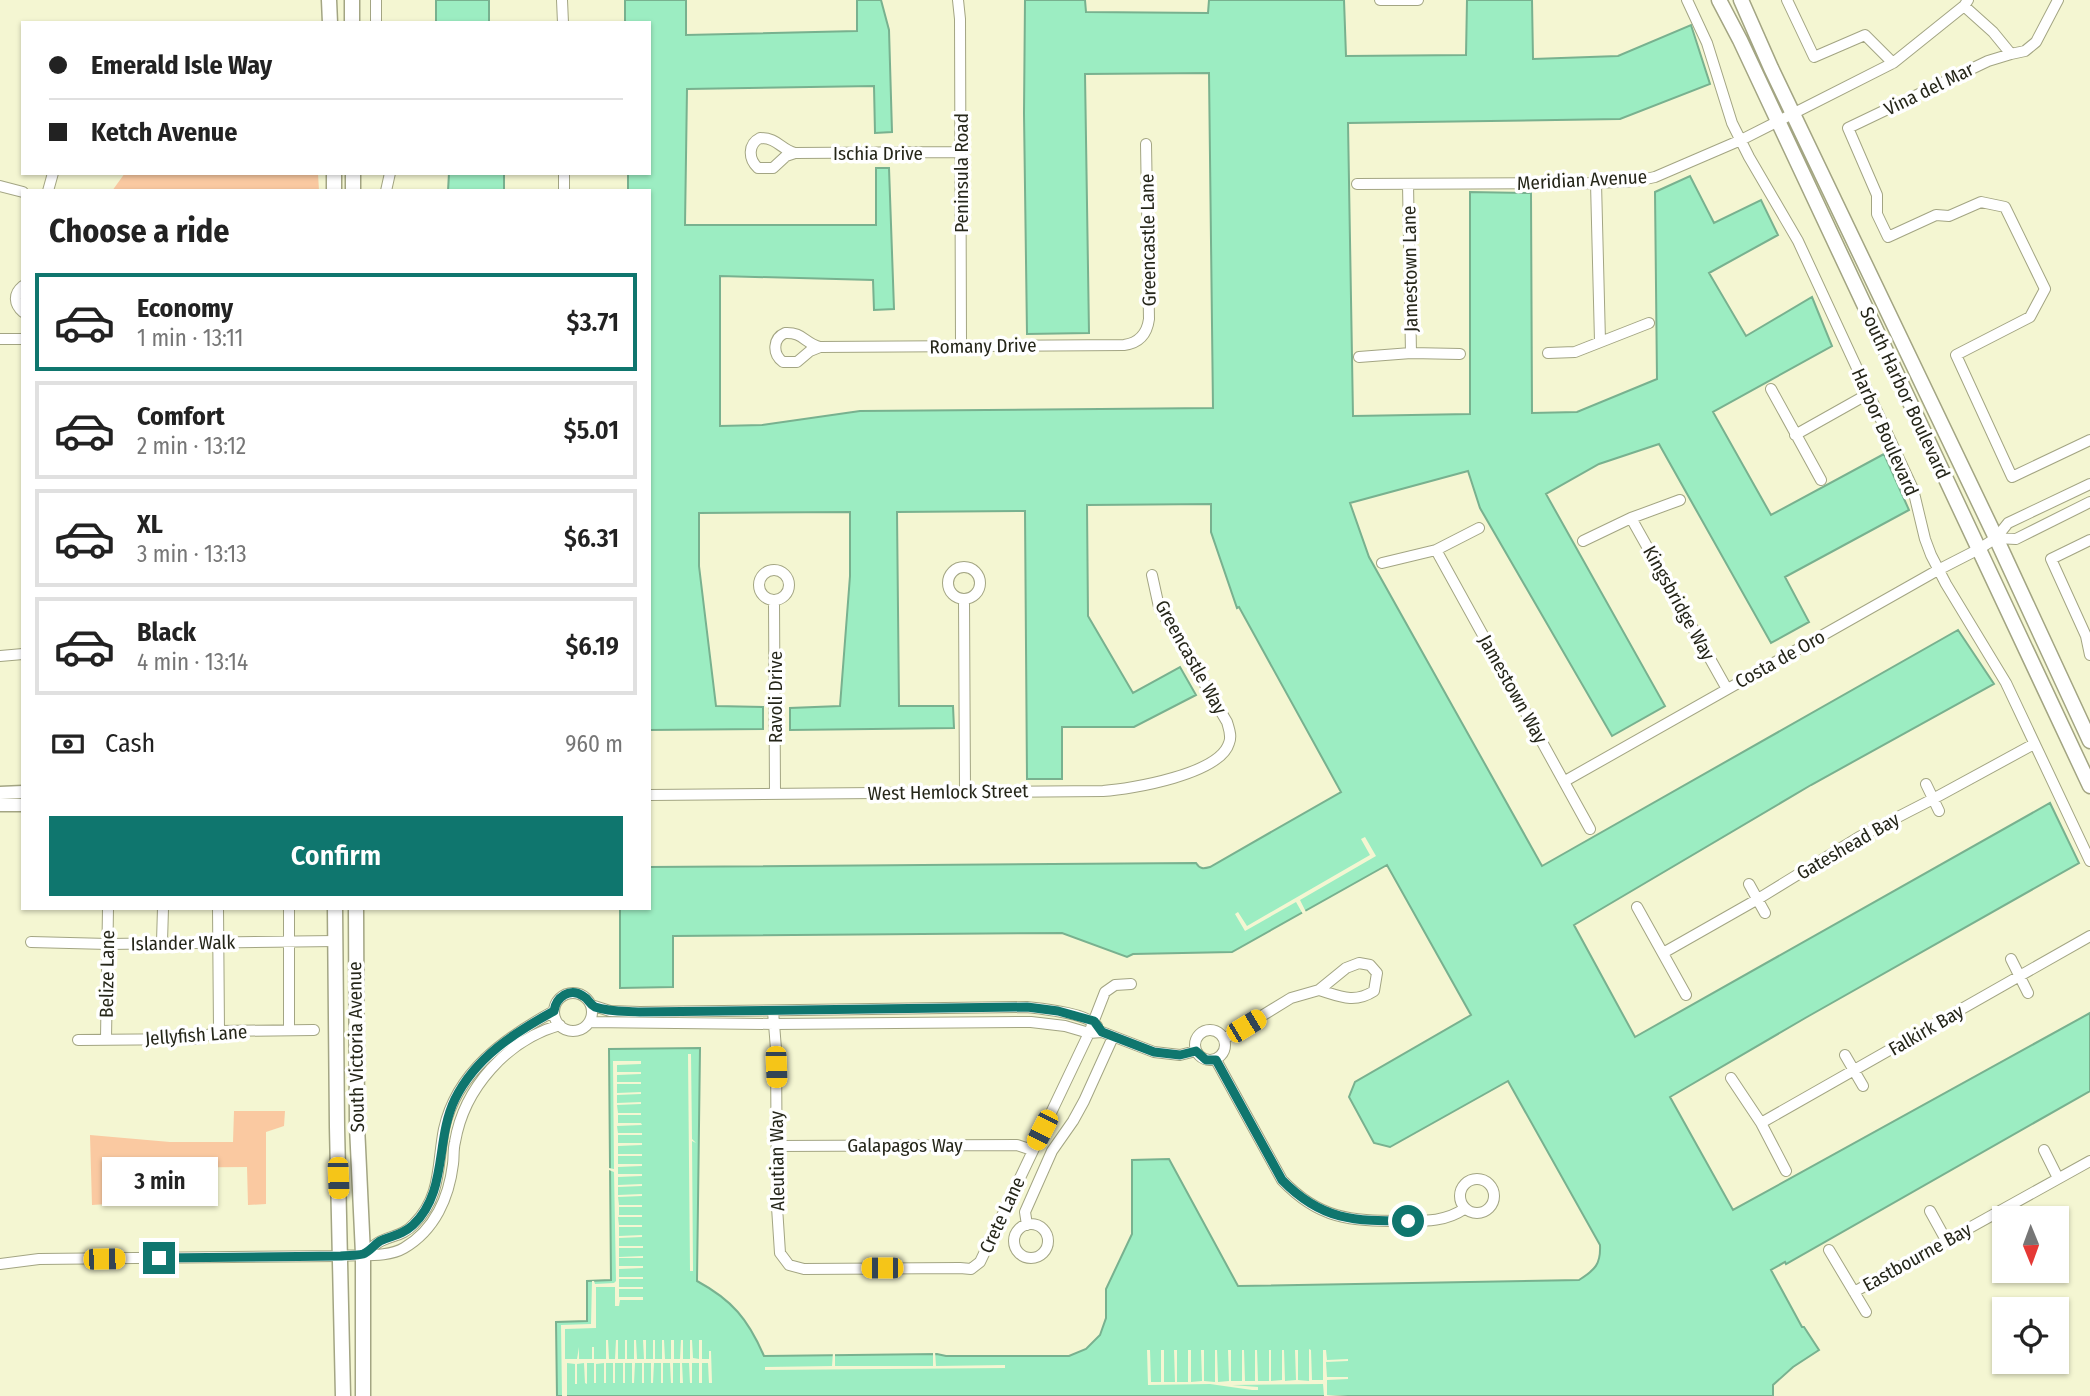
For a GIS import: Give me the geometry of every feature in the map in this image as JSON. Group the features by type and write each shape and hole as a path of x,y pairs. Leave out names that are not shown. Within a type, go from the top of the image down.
{"main road":[{"path":"329,0 330,21"},
{"path":"352,0 352,21"},
{"name":"South Harbor Boulevard","path":"1719,0 2090,786"},
{"name":"South Harbor Boulevard","path":"1741,0 2090,741"},
{"name":"South Victoria Avenue","path":"335,910 343,1396"},
{"name":"South Victoria Avenue","path":"356,910 356,1126 363,1254 363,1396"}],"street":[{"path":"376,0 376,21"},
{"path":"562,0 563,21"},
{"name":"Peninsula Road","path":"958,0 961,346"},
{"path":"1380,0 1418,0"},
{"name":"Harbor Boulevard","path":"1687,0 1707,43 1732,123 1798,241 1913,489 1925,539 1938,570 2006,683 2090,861"},
{"path":"1787,0 1814,57 1865,35 1893,63"},
{"name":"Vina del Mar","path":"2058,0 2036,42 2025,51 1988,61 1849,128 1877,195 1877,214 1888,237 1936,215 1949,216 1981,202 2005,207 2045,289 2030,317 1956,355 2012,477 2090,440"},
{"path":"1966,3 2011,54"},
{"name":"Meridian Avenue","path":"1357,184 1596,183 1655,177 1794,115 1893,63 1966,3"},
{"name":"Greencastle Lane","path":"1143,336 1149,319 1146,144"},
{"name":"Ischia Drive","path":"795,153 960,152"},
{"path":"1596,183 1600,341"},
{"name":"Jamestown Lane","path":"1408,184 1411,354"},
{"path":"0,186 21,191"},
{"path":"21,288 16,294 17,306 21,310"},
{"path":"1548,353 1575,352 1649,323"},
{"name":"Romany Drive","path":"820,347 1127,344 1143,336"},
{"path":"0,339 21,339"},
{"name":"Jamestown Lane","path":"1359,357 1461,354"},
{"path":"1771,389 1821,480"},
{"path":"1795,435 1868,394"},
{"name":"Costa de Oro","path":"1565,781 1938,570 1979,550 1996,538 2008,523 2090,484"},
{"path":"1583,541 1631,518 1679,500"},
{"name":"Costa de Oro","path":"1996,538 2016,539 2090,502"},
{"name":"Kingsbridge Way","path":"1631,518 1727,689"},
{"path":"1382,563 1436,550 1479,528"},
{"path":"2090,540 2051,559 2086,636 2090,656"},
{"name":"Jamestown Way","path":"1436,550 1590,829"},
{"name":"Greencastle Way","path":"1152,575 1159,607 1227,722 1230,739"},
{"path":"964,599 965,792"},
{"name":"Ravoli Drive","path":"774,601 775,794"},
{"path":"0,656 21,654"},
{"name":"West Hemlock Street","path":"651,794 1129,789 1159,783 1218,759 1227,749 1230,739"},
{"name":"Gateshead Bay","path":"1663,953 1859,837 2034,744"},
{"path":"1926,784 1939,811"},
{"path":"0,793 21,792"},
{"path":"0,806 21,805"},
{"path":"1749,884 1765,913"},
{"path":"1637,907 1686,995"},
{"name":"Belize Lane","path":"106,1039 108,910"},
{"path":"162,942 163,910"},
{"path":"218,910 219,1031"},
{"path":"289,910 289,1030"},
{"name":"Falkirk Bay","path":"1761,1123 2090,936"},
{"name":"Islander Walk","path":"31,942 108,944 336,941"},
{"path":"2011,959 2028,993"},
{"path":"1224,1039 1292,998 1319,989 1346,968 1359,963 1370,965 1377,973 1374,991 1364,998 1351,998 1319,989"},
{"name":"Crete Lane","path":"971,1269 980,1262 1089,1033 1105,992 1115,985 1130,984"},
{"path":"591,1006 589,1022 573,1031 560,1025 554,1016 557,1001 571,993 583,996 591,1006 610,1011 640,1012 1027,1007 1058,1011 1094,1021 1102,1032"},
{"path":"363,1254 381,1240 397,1236 414,1224 429,1202 439,1179 445,1126 469,1076 488,1055 509,1038 554,1011"},
{"name":"Aleutian Way","path":"773,1011 780,1253 789,1265 803,1269 971,1269"},
{"path":"589,1022 1031,1022 1065,1026 1089,1033 1102,1032 1154,1052 1180,1055 1196,1051"},
{"path":"0,1264 39,1259 341,1256 382,1254 402,1249 422,1234 439,1212 449,1189 455,1142 475,1089 493,1066 515,1047 540,1031 560,1025"},
{"name":"Jellyfish Lane","path":"78,1040 197,1039 219,1031 314,1030"},
{"path":"1212,1030 1224,1039 1225,1049 1216,1060 1206,1060 1196,1051 1195,1041 1201,1033 1212,1030"},
{"path":"1027,1225 1025,1212 1052,1151 1084,1101 1113,1037"},
{"path":"1845,1055 1863,1086"},
{"path":"1216,1060 1282,1180 1311,1204 1341,1217 1361,1221 1431,1221 1453,1216 1464,1209"},
{"path":"1731,1077 1761,1123 1786,1171"},
{"name":"Galapagos Way","path":"777,1146 1017,1145 1032,1150"},
{"path":"2044,1150 2058,1178"},
{"name":"Eastbourne Bay","path":"1854,1292 2090,1161"},
{"path":"1930,1211 1947,1240"},
{"name":"Eastbourne Bay","path":"1829,1250 1866,1312"}],"shaded area":[{"path":"436,0 489,0 489,21 436,21"},
{"path":"625,0 686,0 686,35 857,31 857,0 881,0 889,30 892,132 875,133 874,86 687,89 685,225 876,225 876,168 889,168 894,309 874,310 873,280 720,276 720,426 762,425 860,411 1213,408 1209,73 1085,74 1089,333 1027,334 1025,0 1085,0 1086,12 1208,13 1209,0 1344,0 1346,56 1466,55 1467,0 1532,0 1533,59 1618,56 1691,25 1710,84 1620,119 1348,123 1353,416 1470,414 1470,192 1531,193 1532,413 1577,412 1657,379 1655,192 1690,176 1714,223 1761,200 1778,235 1709,273 1746,336 1812,297 1832,346 1713,412 1771,515 1884,454 1909,510 1785,577 1809,622 1771,643 1659,444 1599,464 1546,494 1665,706 1612,736 1480,508 1468,471 1350,503 1369,557 1542,866 1958,630 1994,684 1811,785 1574,925 1635,1037 2050,803 2079,863 1670,1097 1733,1210 2090,1013 2090,1091 1786,1264 1785,1262 1771,1270 1802,1327 1819,1350 1793,1367 1773,1385 1773,1396 557,1396 556,1322 587,1321 587,1281 611,1280 609,1049 700,1048 697,1281 738,1312 752,1331 764,1356 1069,1356 1086,1349 1100,1335 1106,1318 1106,1289 1132,1234 1132,1160 1169,1159 1238,1286 1579,1280 1596,1266 1600,1252 1600,1245 1508,1081 1390,1147 1374,1143 1349,1097 1355,1082 1471,1015 1387,865 1232,952 1133,954 1127,957 1062,933 673,936 673,987 620,988 620,910 651,910 651,867 1196,863 1205,868 1341,792 1239,607 1237,608 1211,532 1211,504 1087,505 1088,616 1133,693 1180,667 1196,695 1134,727 1062,727 1062,779 1027,779 1025,511 897,512 899,706 953,706 954,728 790,730 790,708 840,706 850,576 850,512 699,513 699,566 716,706 763,707 763,729 651,730 651,189 628,189 628,175 651,175 651,21 625,21"},
{"path":"124,175 318,175 319,189 113,189"},
{"path":"449,175 504,175 504,189 448,189"},
{"path":"234,1111 285,1111 284,1126 266,1132 266,1204 248,1205 247,1167 132,1168 123,1203 92,1205 90,1135 170,1142 233,1142"}],"pier":[{"path":"1365,837 1376,856 1300,900 1307,914 1304,916 1296,902 1245,931 1235,914 1238,912 1247,926 1370,855 1361,839"},
{"path":"688,1054 691,1054 692,1139 696,1143 692,1141 693,1271 690,1271"},
{"path":"613,1061 641,1061 641,1064 617,1065 617,1072 641,1074 617,1075 617,1082 641,1084 617,1084 617,1093 641,1094 617,1095 617,1103 641,1104 617,1105 618,1113 641,1113 618,1115 618,1123 642,1125 617,1126 618,1133 642,1133 618,1135 618,1143 642,1145 618,1146 618,1154 642,1156 618,1156 618,1164 642,1166 618,1167 618,1174 642,1176 618,1177 618,1185 642,1186 618,1187 618,1195 642,1196 618,1197 619,1205 642,1205 619,1207 619,1215 642,1217 618,1217 619,1225 642,1225 619,1227 619,1236 642,1237 619,1238 619,1246 643,1246 619,1248 619,1257 643,1258 619,1258 619,1266 643,1268 619,1269 619,1277 643,1279 619,1279 619,1287 643,1289 619,1289 619,1297 643,1297 643,1300 620,1300 619,1306 615,1306 615,1287 596,1287 596,1328 565,1329 565,1359 577,1359 579,1347 579,1359 592,1359 594,1347 594,1359 606,1359 608,1340 609,1359 615,1359 618,1340 618,1359 625,1359 627,1340 627,1359 634,1359 636,1340 637,1359 644,1359 643,1340 646,1340 646,1359 653,1359 655,1340 655,1359 662,1359 664,1340 665,1359 671,1359 671,1340 674,1340 674,1359 680,1359 683,1340 683,1359 690,1359 692,1340 693,1358 699,1359 699,1340 702,1340 702,1359 709,1359 711,1351 712,1383 709,1383 708,1363 702,1363 702,1383 699,1383 699,1363 692,1363 690,1383 689,1363 682,1363 683,1383 680,1383 680,1363 673,1363 671,1383 670,1363 663,1363 661,1383 661,1363 654,1363 651,1383 651,1363 644,1363 642,1383 642,1363 635,1363 632,1383 632,1363 625,1363 623,1383 623,1363 615,1363 613,1383 613,1363 606,1363 604,1383 604,1363 596,1364 594,1383 594,1363 587,1363 587,1384 584,1363 577,1364 575,1384 575,1364 567,1363 567,1396 562,1396 561,1325 591,1324 592,1281 595,1284 616,1281 614,1172 609,1170 614,1169"},
{"path":"1309,1349 1312,1380 1323,1380 1323,1350 1326,1350 1327,1360 1348,1359 1326,1362 1327,1377 1348,1377 1327,1380 1327,1395 1348,1396 1324,1396 1323,1384 1232,1385 1258,1387 1258,1390 1210,1384 1148,1385 1147,1350 1150,1350 1151,1382 1161,1382 1161,1350 1164,1350 1164,1382 1175,1382 1174,1350 1177,1350 1177,1382 1188,1382 1188,1350 1191,1350 1191,1382 1202,1381 1201,1350 1204,1350 1204,1381 1215,1382 1217,1350 1218,1382 1229,1381 1228,1350 1231,1350 1231,1381 1242,1381 1242,1350 1245,1381 1255,1381 1255,1350 1258,1381 1269,1381 1269,1350 1271,1381 1282,1380 1282,1350 1285,1381 1296,1380 1295,1350 1298,1350 1298,1380 1309,1381"},
{"path":"933,1351 936,1366 1005,1365 1005,1368 765,1370 765,1367 832,1366 833,1352 835,1366 933,1366"}],"route":[{"path":"159,1258 363,1254 381,1240 397,1236 414,1224 429,1202 439,1179 445,1126 469,1076 488,1055 509,1038 554,1011 557,1001 565,994 571,993 583,996 591,1006 610,1011 1027,1007 1058,1011 1094,1021 1102,1032 1154,1052 1180,1055 1196,1051 1206,1060 1216,1060 1282,1180 1295,1193 1311,1204 1341,1217 1361,1221 1408,1221"}]}
